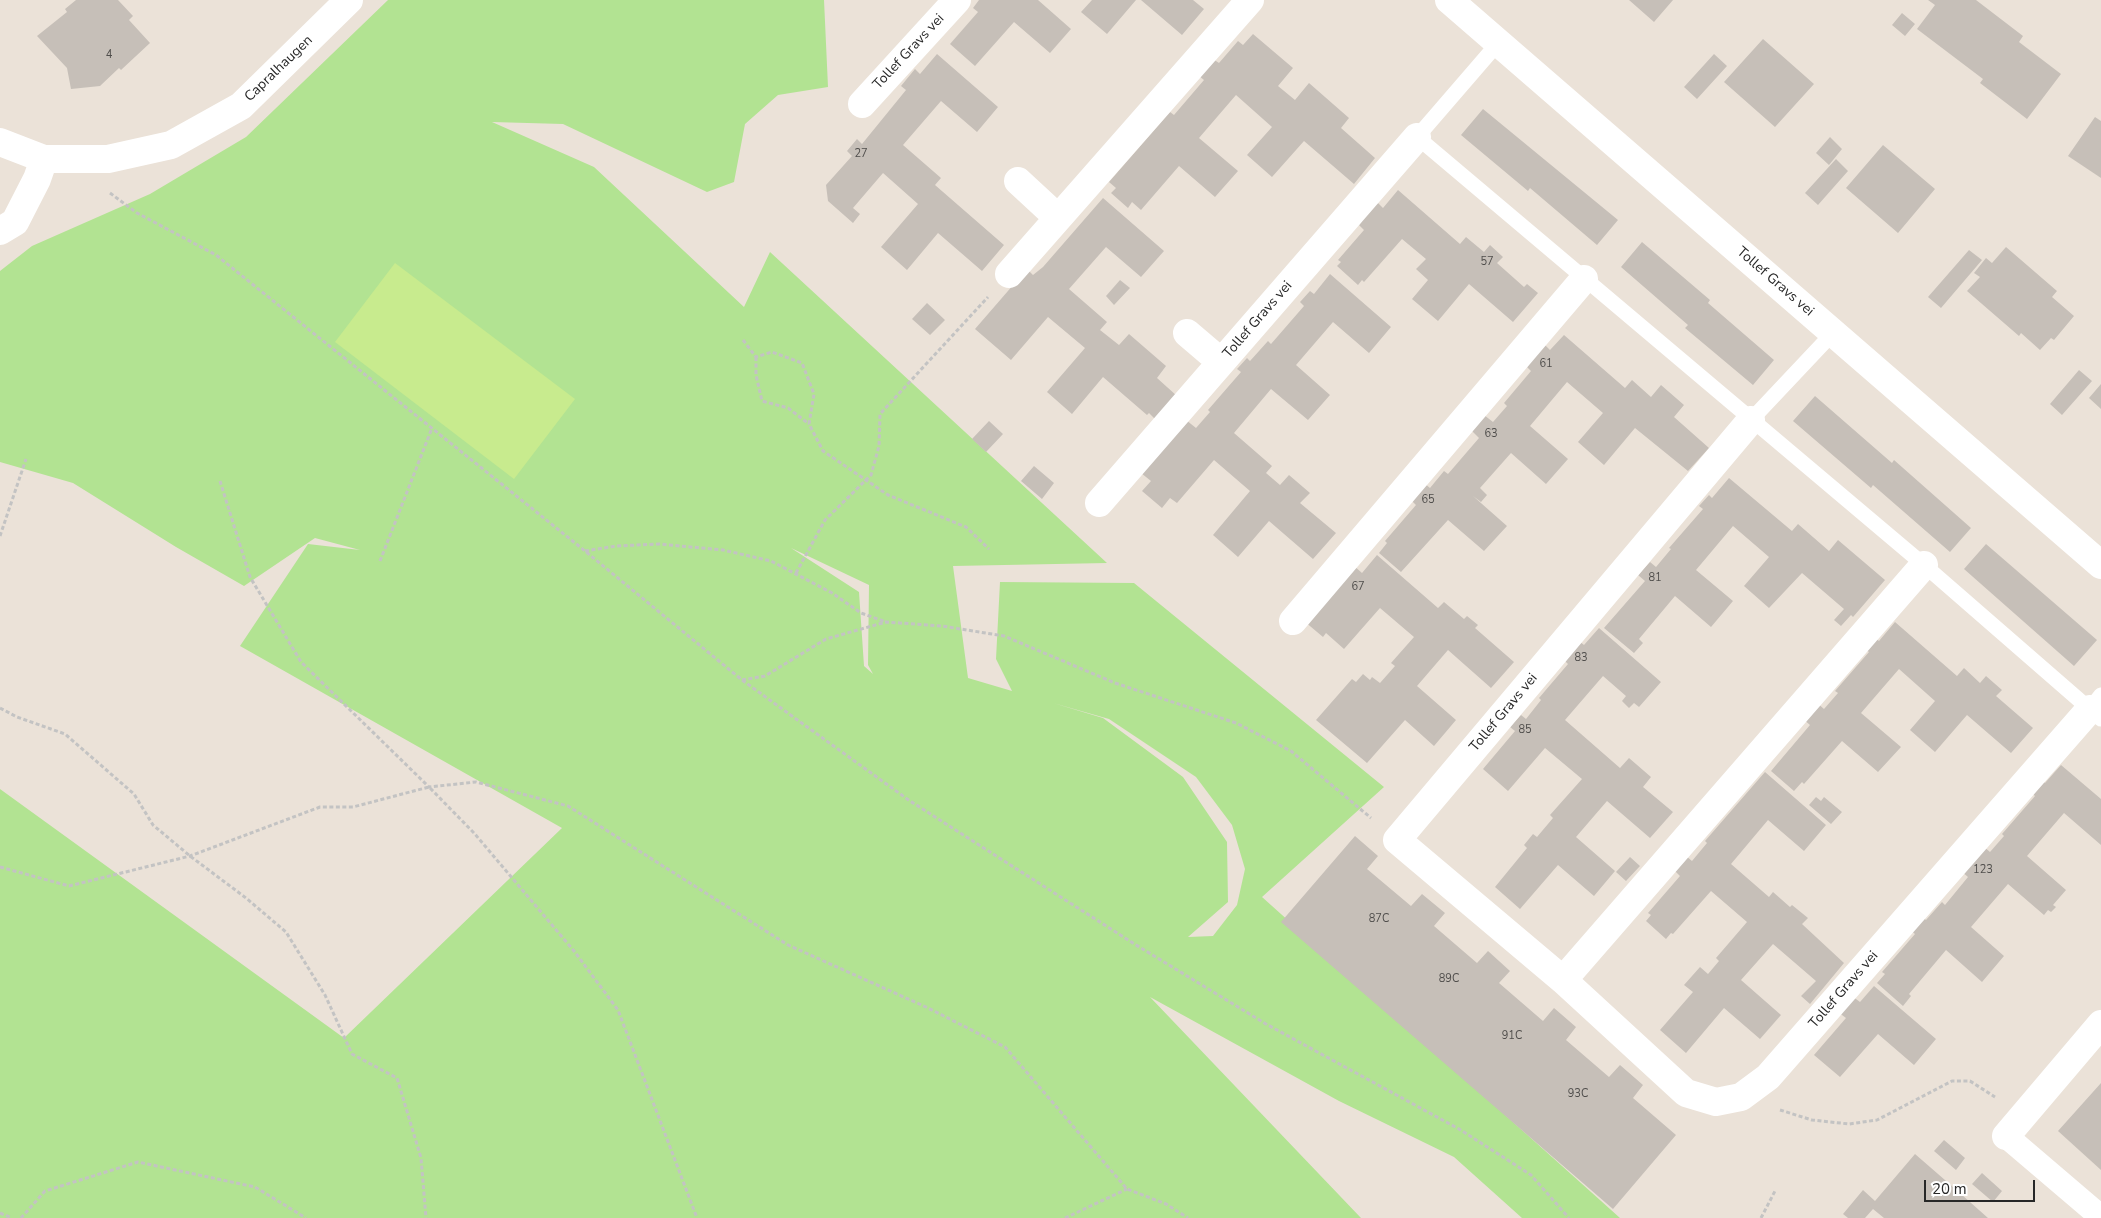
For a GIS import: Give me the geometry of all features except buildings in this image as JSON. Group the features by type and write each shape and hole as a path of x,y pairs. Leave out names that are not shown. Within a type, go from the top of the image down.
{"street":[{"name":"Capralhaugen","path":"0,142 44,159 108,159 171,145 241,106 349,0"},
{"name":"Tollef Gravs vei","path":"862,104 957,0"},
{"path":"1009,274 1250,0"},
{"name":"Tollef Gravs vei","path":"1449,0 2101,565"},
{"name":"Tollef Gravs vei","path":"1099,503 1417,138"},
{"path":"0,231 15,222 37,179 44,159"},
{"path":"1018,181 1058,218"},
{"path":"1293,621 1584,279"},
{"path":"1187,333 1221,362"},
{"name":"Tollef Gravs vei","path":"1751,420 1397,840 1563,980 1686,1093 1716,1102 1742,1097 1768,1077 2097,708"},
{"path":"1563,980 1924,565"},
{"path":"2101,1024 2006,1136 2101,1217"}],"lane":[{"path":"1499,42 1417,138 1751,420 2097,708"},
{"path":"1751,420 1833,333"}],"path":[{"path":"106,190 137,213 216,255 585,551 742,680 910,801 1136,945 1266,1024 1459,1130 1531,1175 1569,1218"},
{"path":"796,573 825,520 871,475 879,446 880,414 1009,274"},
{"path":"742,340 756,357 756,375 762,401 788,408 809,424 823,451 888,495 966,527 989,549"},
{"path":"756,357 772,352 802,363 814,394 809,424"},
{"path":"380,561 432,428"},
{"path":"0,536 26,459"},
{"path":"220,481 250,577 301,662 429,787 486,848 574,951 618,1010 696,1218"},
{"path":"585,551 616,546 659,544 723,550 770,561 832,593 860,613 886,622 942,626 1004,636 1115,683 1236,722 1290,751 1397,840"},
{"path":"742,680 765,676 826,639 886,622"},
{"path":"0,708 16,717 65,734 134,794 153,825 286,932 325,995 352,1054 396,1078 421,1158 426,1218"},
{"path":"0,867 69,886 190,856 320,807 353,807 429,787 476,782 568,806 788,945 926,1007 1006,1047 1127,1189 1166,1204 1188,1218"},
{"path":"1742,1097 1812,1120 1849,1124 1877,1120 1952,1080 1970,1081 2024,1116"},
{"path":"21,1218 45,1191 138,1162 255,1187 306,1218"},
{"path":"1065,1218 1127,1189"},
{"path":"1761,1218 1775,1191"},
{"path":"0,1214 12,1218"}],"green space":[{"path":"388,0 824,0 828,87 778,95 745,124 734,182 707,192 563,124 492,122 594,167 744,307 770,252 1107,563 953,566 968,678 1012,691 996,659 1000,582 1134,583 1384,787 1262,897 1620,1218 1522,1218 1454,1157 1339,1101 1150,997 1361,1218 0,1218 0,789 344,1038 562,828 240,646 308,544 360,550 315,538 244,586 176,547 73,483 0,462 0,271 32,246 150,194 246,137","holes":["791,548 869,585 868,665 873,674 864,666 859,592","1053,703 1109,719 1196,777 1232,825 1245,869 1237,905 1213,936 1188,937 1228,902 1227,842 1183,777 1103,718"]},
{"path":"395,263 575,399 514,479 335,342"}]}
